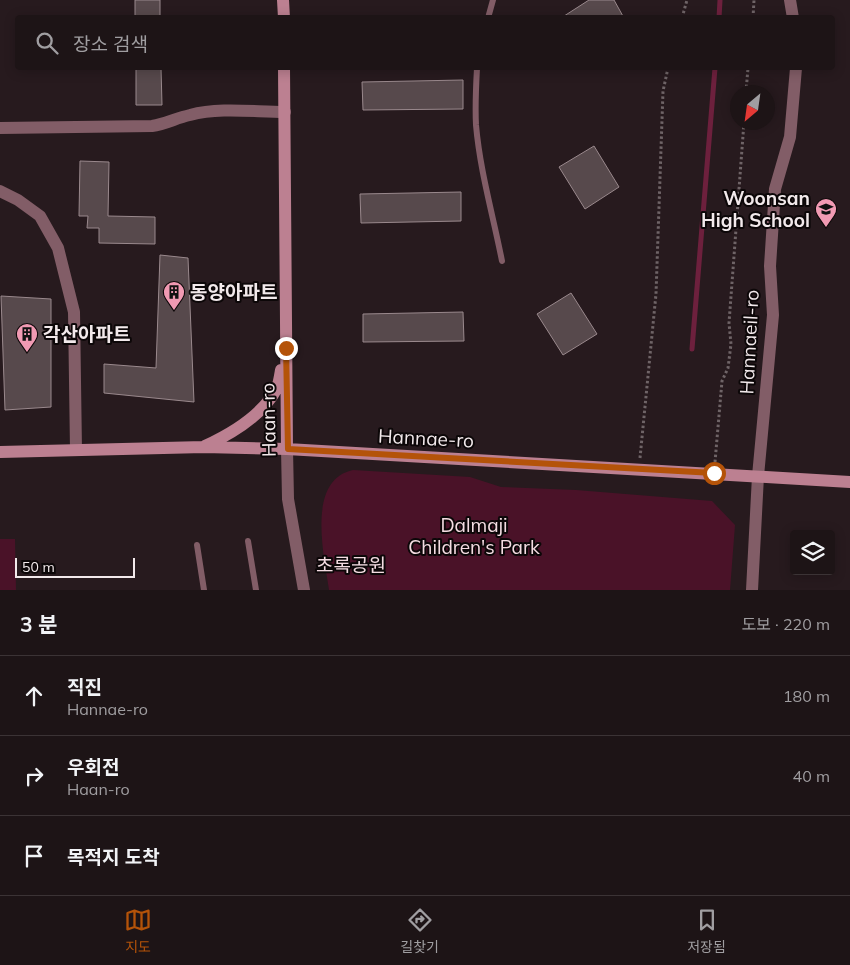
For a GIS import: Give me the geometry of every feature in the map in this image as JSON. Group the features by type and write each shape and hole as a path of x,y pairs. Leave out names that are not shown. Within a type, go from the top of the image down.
{"main road":[{"path":"284,0 284,15"},
{"name":"Haan-ro","path":"284,70 288,449"},
{"path":"204,447 235,430 267,401 277,388 286,348"},
{"name":"Hannae-ro","path":"0,452 204,447 288,449 850,482"}],"street":[{"path":"790,0 792,15"},
{"name":"Hannaeil-ro","path":"752,590 758,476 772,314 770,266 775,189 790,137 796,70"},
{"path":"0,128 152,126 169,124 189,115 216,111 284,112"},
{"path":"0,191 18,200 40,216 58,248 74,312 76,450"},
{"name":"Haan-ro","path":"288,449 288,500 304,590"}],"lane":[{"path":"489,15 493,0"},
{"path":"477,70 476,124 485,189 494,219 502,260"},
{"path":"248,541 256,590"},
{"path":"197,545 204,590"}],"path":[{"path":"683,15 687,0"},
{"path":"753,15 754,0"},
{"path":"639,469 656,294 662,91 667,70"},
{"path":"746,85 747,70"},
{"path":"714,473 722,381 728,368 731,344 729,323 743,130"}],"green space":[{"name":"Dalmaji Children's Park","path":"353,470 470,477 501,487 576,490 712,501 735,525 730,590 329,590 322,539 323,503 329,488 338,477"},
{"path":"0,539 15,539 16,590 0,590"}],"building":[{"path":"135,0 160,0 160,15 135,15"},
{"path":"589,0 614,0 622,15 566,15"},
{"path":"136,70 161,70 162,105 136,105"},
{"path":"463,80 463,109 363,110 362,82"},
{"path":"594,146 619,187 585,209 559,167"},
{"path":"80,161 109,162 108,216 155,217 155,244 99,243 99,228 87,228 88,216 79,216"},
{"path":"461,192 461,221 361,223 360,194"},
{"name":"동양아파트","path":"160,255 188,258 194,402 104,393 104,364 156,368"},
{"path":"571,293 597,334 563,355 537,314"},
{"name":"각산아파트","path":"1,296 51,299 51,407 5,410"},
{"path":"463,312 464,341 363,342 363,314"}],"waterway":[{"path":"719,15 720,0"},
{"path":"692,349 715,70"}],"place":[{"name":"Woonsan High School","path":"826,228"},
{"name":"동양아파트","path":"174,311"},
{"name":"각산아파트","path":"27,353"}],"route":[{"path":"286,348 288,449 714,473"}],"park label":[{"name":"초록공원","path":"351,565"}]}
